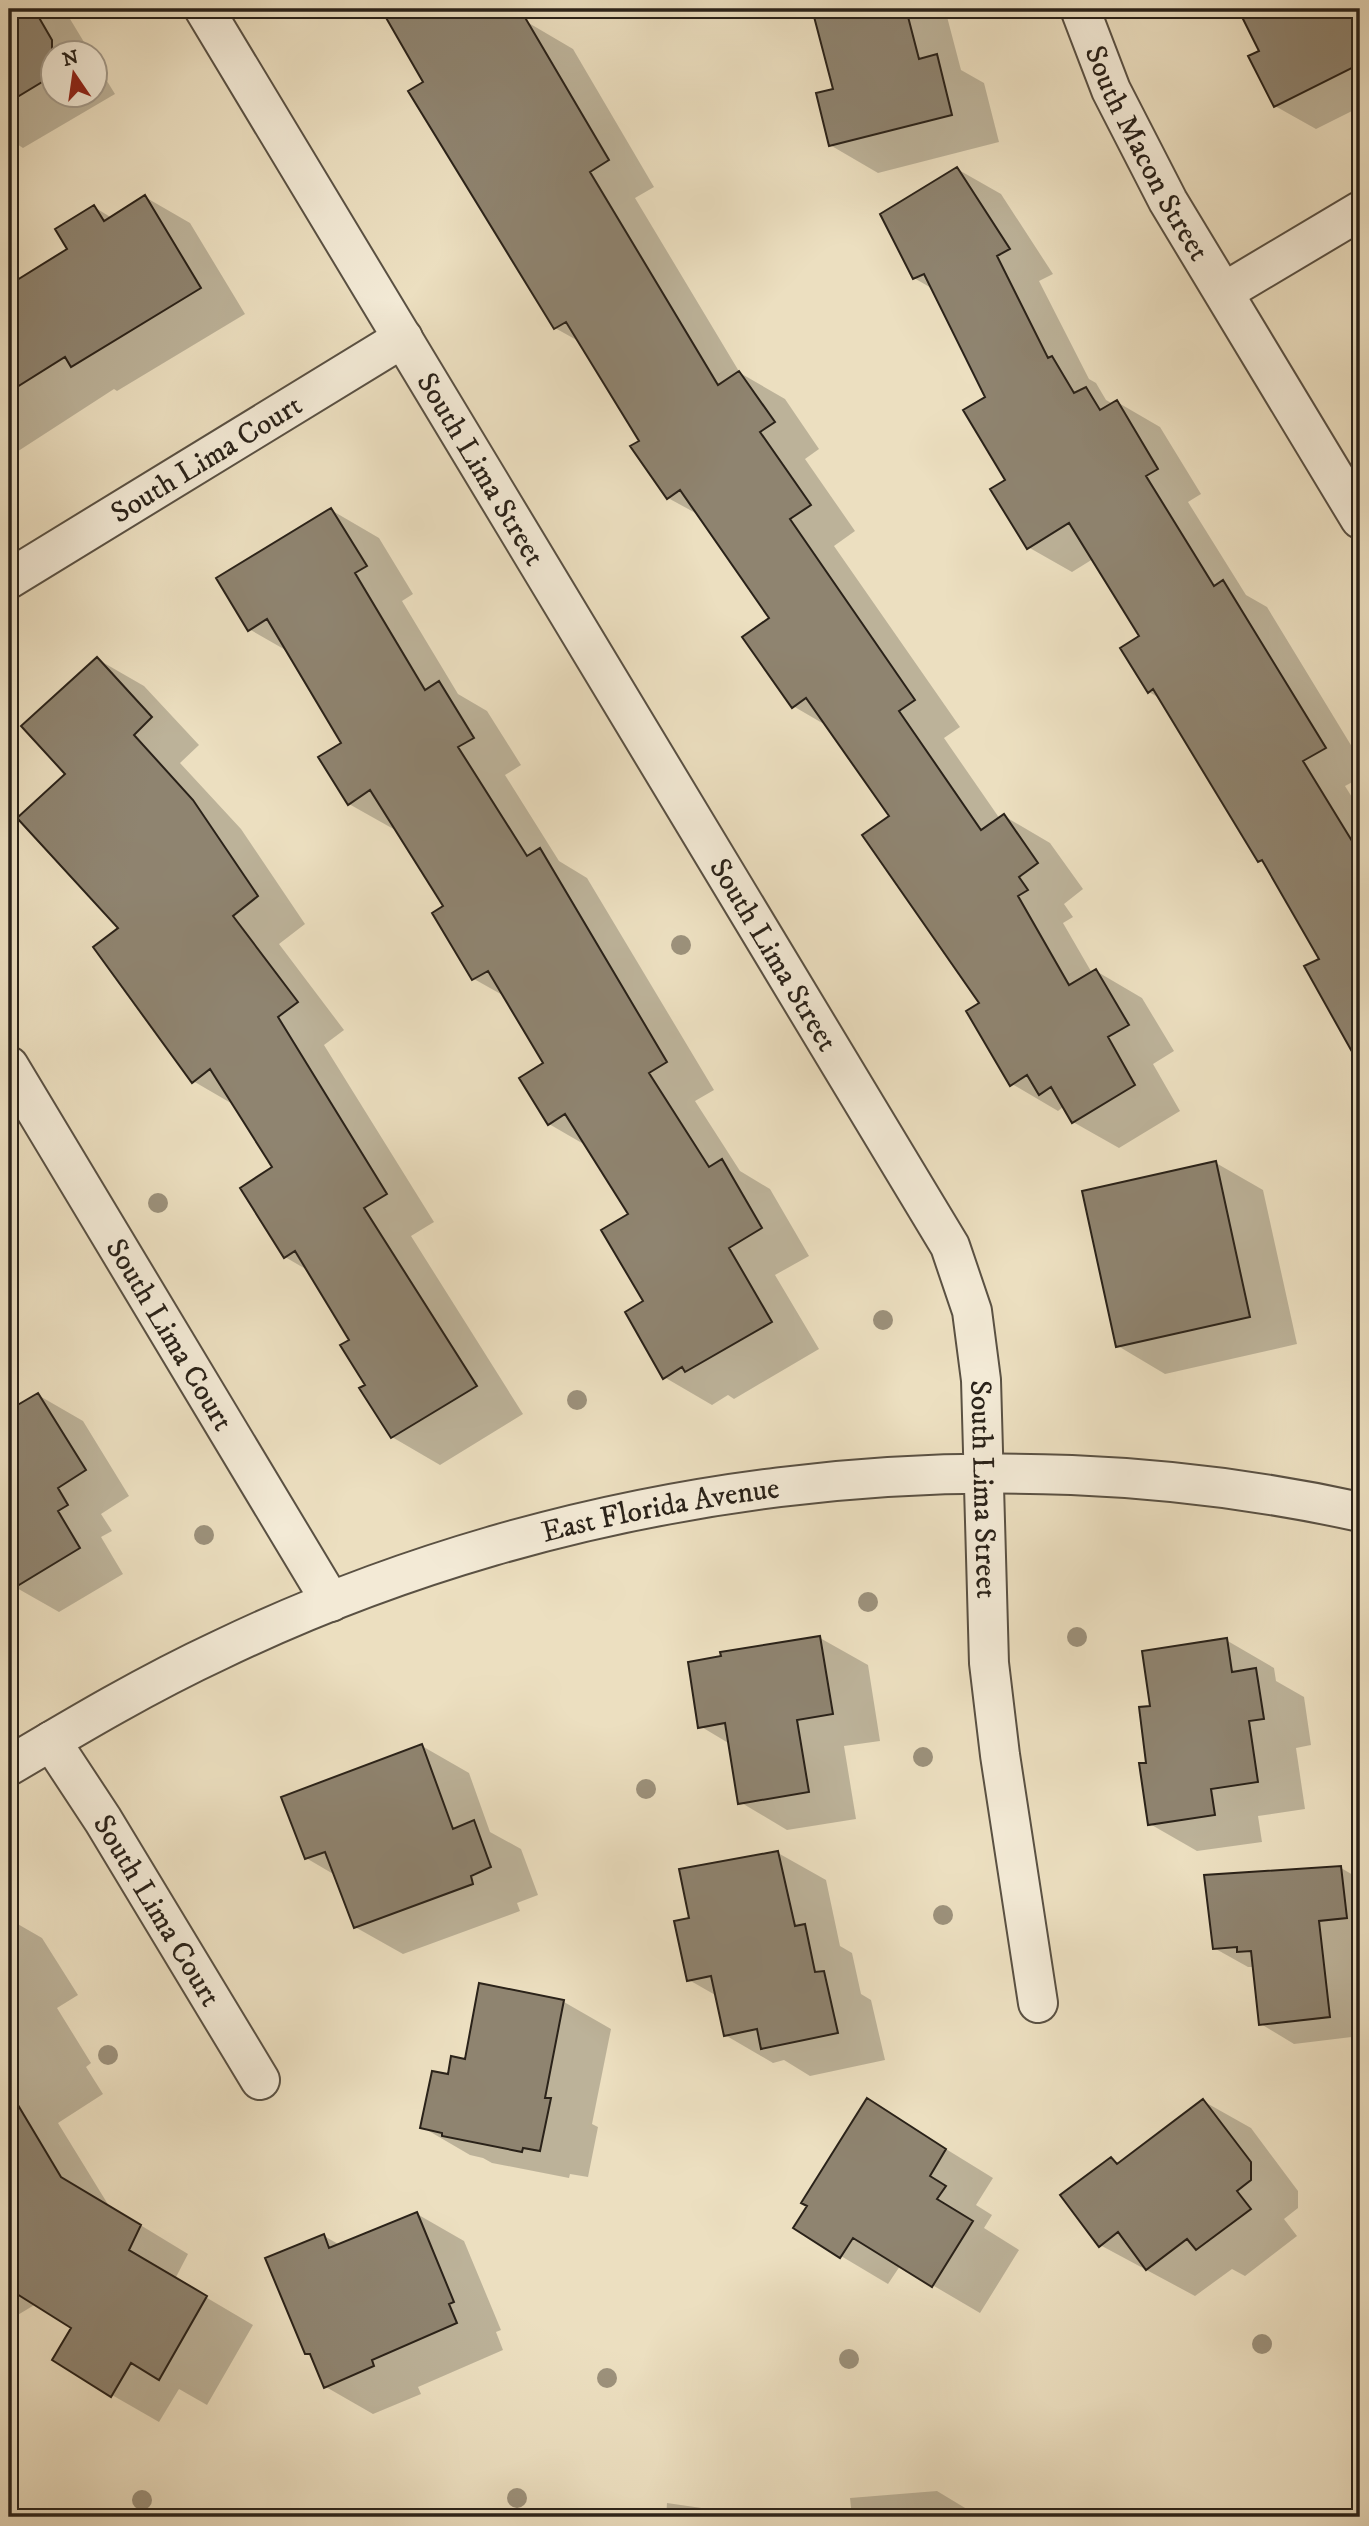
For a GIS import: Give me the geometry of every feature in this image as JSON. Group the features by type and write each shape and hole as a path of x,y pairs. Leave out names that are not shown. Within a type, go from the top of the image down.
{"street":[{"name":"South Lima Street","path":"204,9 950,1246 972,1311 981,1380 989,1663 1000,1755 1038,2003"},
{"name":"South Macon Street","path":"1080,9 1111,90 1168,201 1360,519"},
{"name":"South Macon Street","path":"1224,292 1360,211"},
{"name":"South Lima Court","path":"9,579 403,338"},
{"name":"South Lima Court","path":"9,1066 331,1602"},
{"name":"East Florida Avenue","path":"9,1766 135,1692 222,1649 331,1602 422,1569 515,1541 609,1517 704,1498 897,1476 1091,1476 1199,1485 1320,1503 1360,1512"},
{"name":"South Lima Court","path":"51,1741 103,1820 260,2080"}],"building":[{"path":"9,9 34,9 51,38 38,38 38,84 9,102"},
{"path":"381,9 520,9 609,160 590,172 718,385 739,371 775,422 760,432 811,505 790,519 915,700 899,711 981,830 1004,814 1038,863 1019,877 1028,890 1018,896 1069,985 1096,969 1129,1025 1108,1037 1135,1085 1072,1123 1051,1087 1039,1095 1027,1075 1010,1086 966,1011 979,1003 862,835 889,816 806,698 792,708 742,637 769,618 680,490 667,499 630,446 639,441 566,322 554,329 408,91 423,82"},
{"path":"812,9 906,9 919,59 937,54 952,115 829,146 816,93 833,89"},
{"path":"1238,9 1360,9 1360,64 1274,107 1248,56 1259,51"},
{"path":"957,167 1010,249 997,256 1048,358 1052,356 1074,393 1086,387 1100,410 1117,400 1158,469 1146,476 1214,586 1223,580 1326,748 1303,761 1360,854 1360,1066 1304,966 1319,959 1262,860 1258,862 1153,689 1148,693 1120,648 1139,636 1069,523 1027,549 990,489 1005,480 963,410 985,397 924,274 913,279 880,214"},
{"path":"145,195 201,288 71,367 65,357 9,392 9,285 67,249 55,229 94,205 104,221"},
{"path":"331,508 367,566 355,573 425,690 439,681 474,738 458,747 527,856 540,848 667,1062 649,1073 709,1167 722,1159 762,1228 729,1248 772,1322 685,1372 682,1367 663,1379 625,1312 643,1301 601,1230 628,1214 565,1114 548,1125 519,1078 543,1063 488,971 472,980 432,913 443,906 370,790 348,805 318,757 341,743 267,619 248,631 216,578"},
{"path":"97,657 152,717 134,735 193,800 258,896 233,916 298,1002 278,1017 387,1194 364,1208 477,1386 391,1438 359,1388 365,1385 340,1345 349,1340 295,1251 284,1258 240,1188 272,1167 210,1069 192,1083 93,947 118,928 17,818 65,774 21,726"},
{"path":"1216,1161 1250,1317 1116,1347 1082,1191"},
{"path":"38,1393 86,1470 58,1488 68,1505 58,1511 80,1548 9,1591 9,1410"},
{"path":"820,1636 833,1714 797,1720 809,1792 738,1804 725,1723 698,1728 688,1662 721,1656 720,1652"},
{"path":"1227,1638 1232,1672 1256,1668 1264,1719 1249,1721 1258,1782 1211,1789 1215,1815 1148,1825 1139,1763 1146,1763 1139,1707 1150,1706 1142,1651"},
{"path":"422,1744 453,1829 474,1820 491,1867 471,1876 473,1884 354,1928 325,1852 305,1859 281,1797"},
{"path":"778,1851 795,1926 805,1924 815,1972 824,1971 838,2033 761,2049 757,2029 724,2036 711,1976 687,1981 674,1921 689,1918 679,1869"},
{"path":"1341,1866 1347,1918 1319,1921 1330,2017 1259,2025 1251,1951 1237,1952 1237,1947 1213,1949 1204,1875"},
{"path":"479,1983 564,2000 545,2098 551,2098 540,2151 523,2148 522,2152 442,2136 442,2133 420,2128 432,2071 448,2074 451,2056 465,2059"},
{"path":"9,2090 61,2177 141,2225 129,2250 207,2296 159,2380 131,2363 111,2397 52,2360 71,2328 9,2289"},
{"path":"867,2098 946,2149 930,2176 946,2186 937,2199 973,2221 932,2287 853,2238 840,2258 793,2228 807,2206 801,2203"},
{"path":"1203,2099 1251,2162 1251,2180 1237,2191 1251,2209 1196,2250 1187,2239 1146,2270 1118,2232 1099,2247 1060,2195 1111,2157 1117,2164"},
{"path":"417,2212 454,2302 449,2304 457,2323 372,2360 374,2366 324,2388 310,2354 305,2354 265,2258 324,2234 329,2248"}]}
